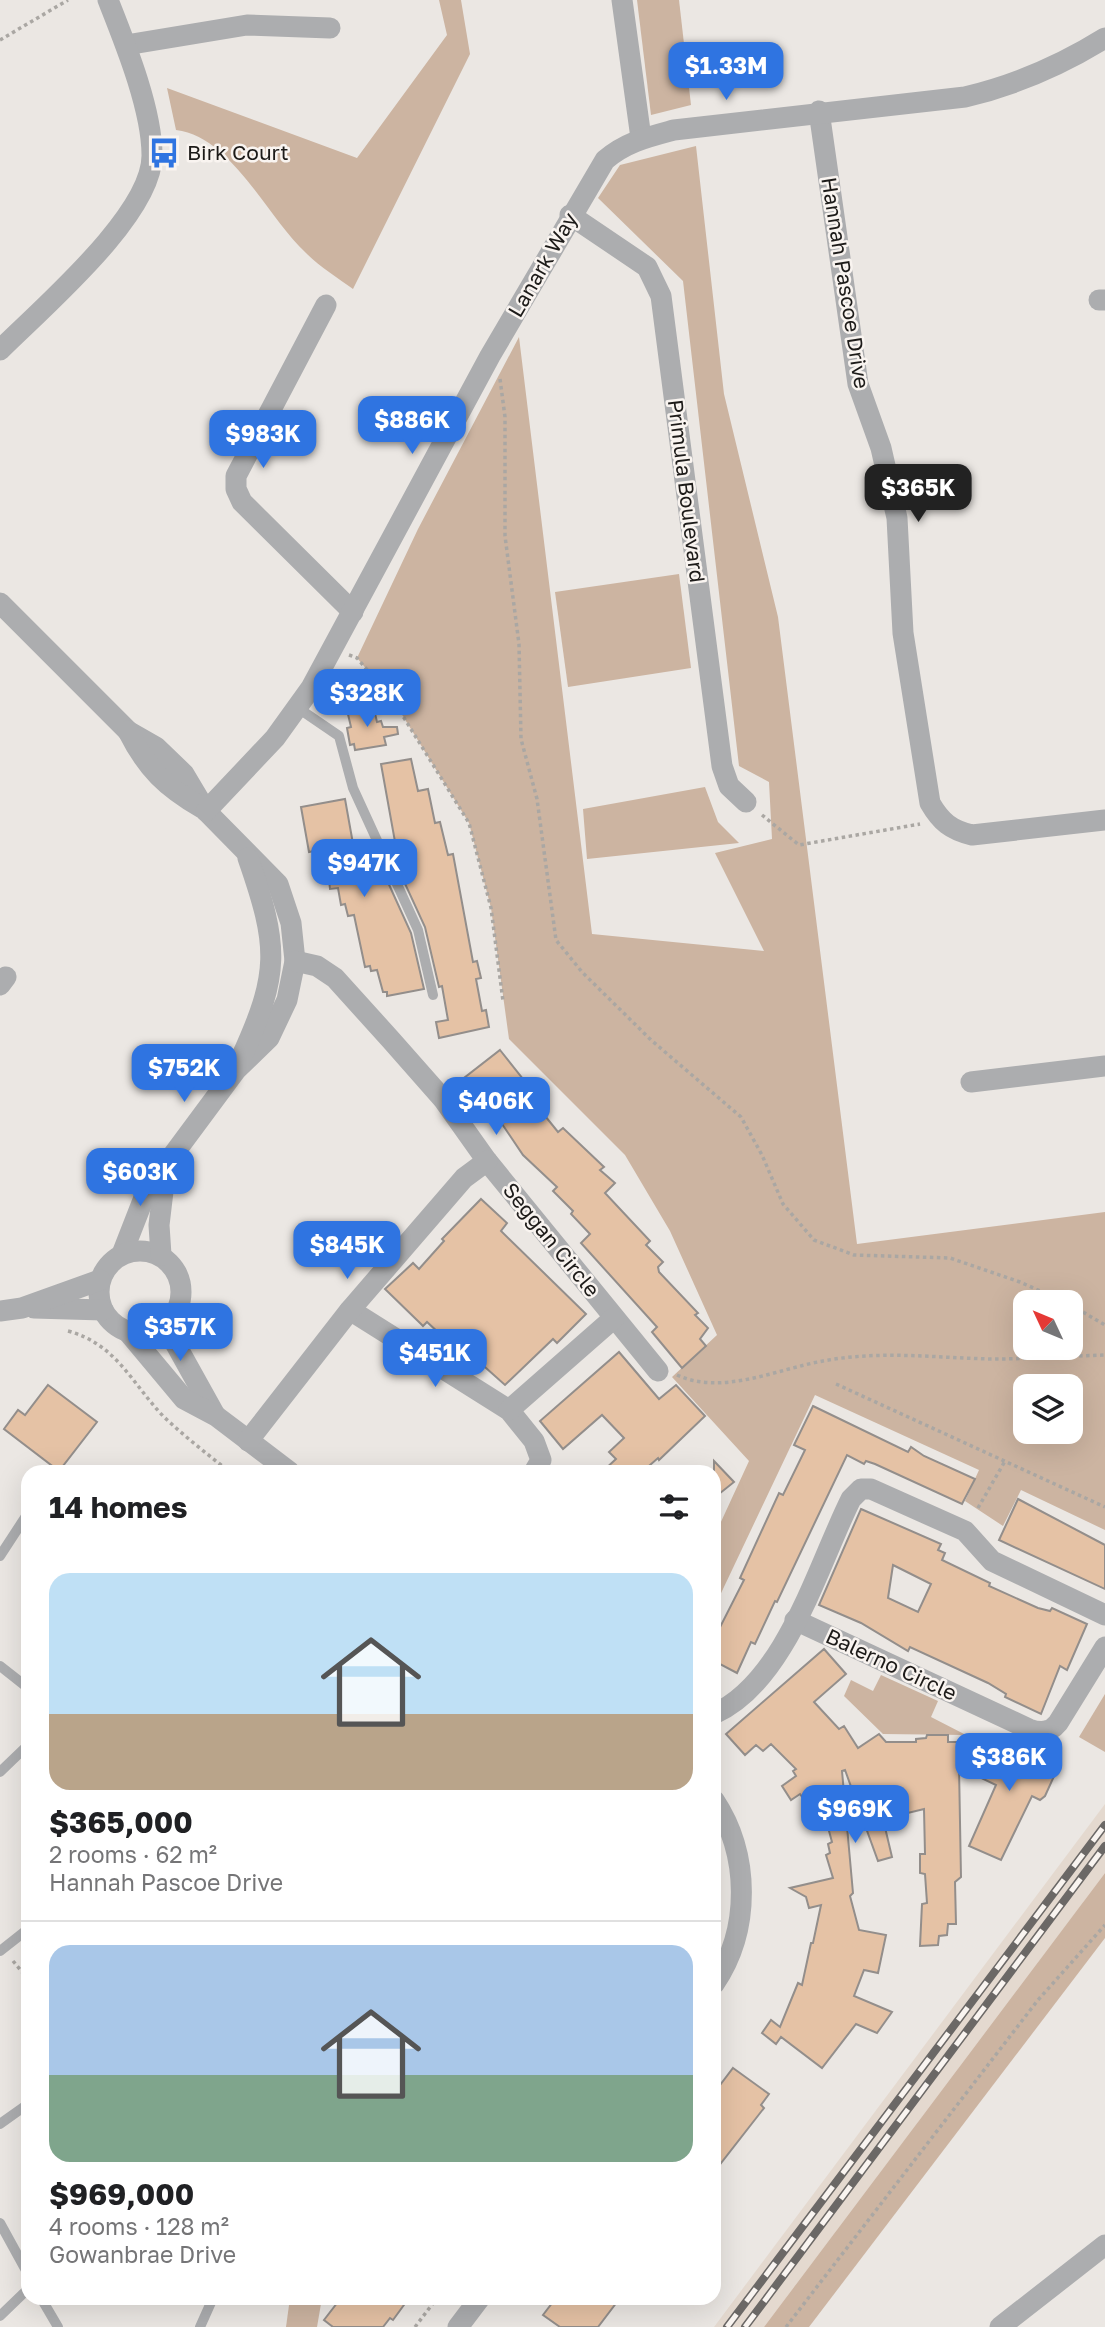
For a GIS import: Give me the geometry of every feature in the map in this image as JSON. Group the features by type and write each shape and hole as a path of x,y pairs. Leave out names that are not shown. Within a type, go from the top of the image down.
{"street":[{"path":"0,350 122,225 149,177 152,154 126,45 108,0"},
{"path":"622,0 641,138"},
{"path":"126,45 247,25 330,28"},
{"name":"Lanark Way","path":"206,811 298,708 353,612 490,356 570,215 605,160 619,148 641,138 674,130 819,111 965,97 1002,88 1036,76 1105,38"},
{"name":"Hannah Pascoe Drive","path":"819,111 856,373 881,448 897,518 903,633 923,779 930,803 940,820"},
{"name":"Primula Boulevard","path":"570,215 647,267 661,296 722,766 729,786 746,802"},
{"path":"326,305 236,476 236,489 242,502 353,612"},
{"path":"0,603 128,731 156,747 184,774 206,811 278,884 292,923 295,961 287,1000 269,1038 236,1070 147,1190 122,1254 105,1269 98,1290 103,1310 118,1327 128,1332 184,1399 216,1416 281,1465"},
{"path":"940,820 952,830 972,835 1105,820"},
{"path":"236,1070 260,1016 269,986 272,955 270,929 247,854"},
{"name":"Seggan Circle","path":"295,961 317,966 335,978 443,1099 487,1161 658,1371"},
{"path":"971,1082 1105,1066"},
{"path":"248,1441 350,1310 464,1178 487,1161"},
{"path":"160,1255 159,1225 167,1164"},
{"path":"122,1254 148,1250 160,1255 170,1262 181,1283 179,1307 165,1325 154,1331 128,1332"},
{"path":"22,1308 100,1280"},
{"path":"0,1311 22,1308 103,1310"},
{"path":"350,1310 509,1410 534,1441 541,1460 538,1465"},
{"name":"Seggan Circle","path":"509,1410 614,1318"},
{"path":"165,1325 216,1416"},
{"path":"721,1710 739,1699 761,1677 795,1620 851,1499 864,1489 965,1531 992,1561 1105,1615"},
{"name":"Balerno Circle","path":"795,1620 1038,1732 1048,1731 1055,1726 1105,1647"},
{"path":"721,1814 731,1833 741,1870 743,1902 733,1944 721,1969"},
{"path":"1000,2327 1105,2245"},
{"path":"458,2327 475,2305"}],"lane":[{"path":"298,708 339,736 353,788 418,930 433,995"},
{"path":"0,1556 21,1524"},
{"path":"0,1666 21,1682"},
{"path":"0,1772 21,1752"},
{"path":"1,1950 21,1934"},
{"path":"0,2124 21,2109"},
{"path":"0,2223 21,2261"},
{"path":"0,2316 21,2296"},
{"path":"45,2305 58,2327"},
{"path":"200,2327 210,2305"}],"path":[{"path":"0,40 68,0"},
{"path":"490,356 502,383 505,417 505,536 519,644 521,739 537,799 556,940 582,972 651,1040 741,1117 762,1155 783,1205 814,1240 854,1255 950,1258 1037,1290"},
{"path":"333,647 357,658 393,700 469,823 491,908 503,1001"},
{"path":"746,802 799,845 940,820"},
{"path":"1083,1313 1105,1325"},
{"path":"57,1328 90,1337 108,1350 162,1415 222,1465"},
{"path":"658,1371 705,1383 740,1380 824,1361 871,1356 929,1354 992,1359 1105,1355"},
{"path":"836,1384 1105,1507"},
{"path":"978,1508 1005,1461"},
{"path":"786,2327 1038,2000 1105,1925"},
{"path":"1,1950 21,1971"},
{"path":"415,2327 432,2305"}],"shaded area":[{"path":"439,0 461,0 470,54 353,289 306,253 247,181 214,147 196,136 176,130 167,88 357,158 447,35"},
{"path":"637,0 679,0 691,105 651,115"},
{"path":"696,146 724,394 778,617 857,1244 1105,1212 1105,1530 1021,1490 1003,1526 965,1501 979,1470 815,1395 721,1593 721,1522 749,1461 672,1377 717,1335 670,1231 625,1155 509,1039 491,908 469,823 393,700 357,658 418,529 519,337 592,934 764,951 715,853 772,839 769,782 739,766 683,281 598,198 620,165"},
{"path":"679,574 691,668 568,687 555,592"},
{"path":"705,787 718,822 739,843 587,859 583,809"},
{"path":"881,1675 938,1701 931,1717 966,1735 883,1734 844,1696 851,1680 873,1691"},
{"path":"1105,1694 1105,1752 1079,1737"},
{"path":"1105,1804 1105,1873 764,2327 714,2327"},
{"path":"1105,1873 1105,1938 809,2327 764,2327"},
{"path":"289,2305 321,2305 317,2327 286,2327"}],"building":[{"path":"373,705 377,722 381,721 383,727 397,727 398,734 384,737 386,745 355,750 354,744 350,745 347,728 351,727 347,710"},
{"path":"411,759 418,791 428,789 435,823 440,822 448,855 453,854 473,962 477,961 481,978 476,979 482,1011 486,1010 489,1027 439,1038 436,1022 448,1020 442,986 439,987 425,927 401,875 381,764"},
{"path":"345,799 355,855 365,853 372,881 386,878 411,933 424,989 387,996 387,992 383,992 377,970 371,971 370,966 365,967 354,915 348,916 345,904 341,905 338,888 330,889 329,880 325,880 322,862 316,863 314,851 309,852 301,807"},
{"path":"500,1050 542,1103 537,1106 558,1132 563,1128 604,1167 600,1170 615,1183 605,1193 650,1241 646,1245 663,1262 658,1267 659,1272 698,1313 695,1315 708,1328 700,1339 706,1346 682,1368 652,1332 657,1327 581,1243 590,1234 571,1214 573,1211 553,1191 557,1187 523,1155 498,1118 464,1078"},
{"path":"481,1199 507,1223 501,1231 586,1314 557,1343 553,1339 505,1385 477,1360 474,1363 470,1359 469,1361 427,1322 423,1326 385,1289 413,1263 419,1269 444,1241 442,1239"},
{"path":"619,1352 659,1399 676,1385 705,1416 659,1460 658,1458 650,1465 610,1465 616,1459 609,1452 624,1438 602,1415 563,1449 540,1421"},
{"path":"48,1385 97,1422 64,1465 51,1465 4,1429 18,1410 25,1415"},
{"path":"813,1406 908,1452 911,1447 924,1456 975,1479 962,1504 875,1464 866,1461 864,1464 847,1455 777,1602 775,1601 755,1644 751,1642 737,1673 721,1665 721,1625 744,1580 740,1578 779,1493 783,1495 805,1450 794,1445"},
{"path":"721,1468 734,1482 721,1492"},
{"path":"1018,1499 1105,1545 1105,1589 999,1540"},
{"path":"861,1509 941,1544 938,1550 945,1553 942,1560 990,1583 989,1586 1038,1608 1050,1611 1052,1608 1087,1624 1067,1670 1060,1666 1041,1714 1005,1697 1006,1694 988,1683 910,1647 908,1651 861,1623 819,1605","holes":["893,1565 931,1584 918,1612 888,1598"]},
{"path":"824,1649 846,1674 814,1702 839,1729 844,1726 858,1748 879,1734 886,1742 916,1742 916,1739 926,1738 927,1735 948,1735 948,1742 964,1742 964,1770 959,1767 961,1877 955,1882 956,1924 948,1924 947,1935 939,1936 938,1945 920,1946 922,1904 927,1903 925,1874 920,1873 920,1854 925,1854 924,1809 883,1819 892,1857 878,1861 845,1770 842,1771 853,1893 850,1896 859,1930 886,1935 878,1973 864,1970 854,1996 892,2012 877,2033 856,2024 822,2068 781,2037 776,2044 762,2033 771,2020 780,2027 798,1983 802,1985 821,1905 809,1908 806,1897 790,1888 833,1878 826,1855 830,1853 828,1844 832,1842 822,1805 812,1811 800,1794 791,1800 782,1786 796,1776 793,1771 796,1769 771,1744 763,1751 756,1745 745,1755 726,1734"},
{"path":"999,1739 1042,1759 1044,1755 1060,1763 1045,1796 1040,1800 1032,1796 1001,1860 969,1846 996,1785 975,1775 990,1742 997,1745"},
{"path":"733,2068 769,2094 761,2105 764,2108 721,2163 721,2084"},
{"path":"336,2305 404,2305 393,2320 390,2318 383,2327 333,2327 324,2320"},
{"path":"551,2305 615,2305 598,2327 560,2327 543,2315"}],"railway":[{"path":"727,2327 1105,1825"},
{"path":"745,2327 1105,1846"}],"place":[{"name":"Birk Court","path":"164,153"}]}
